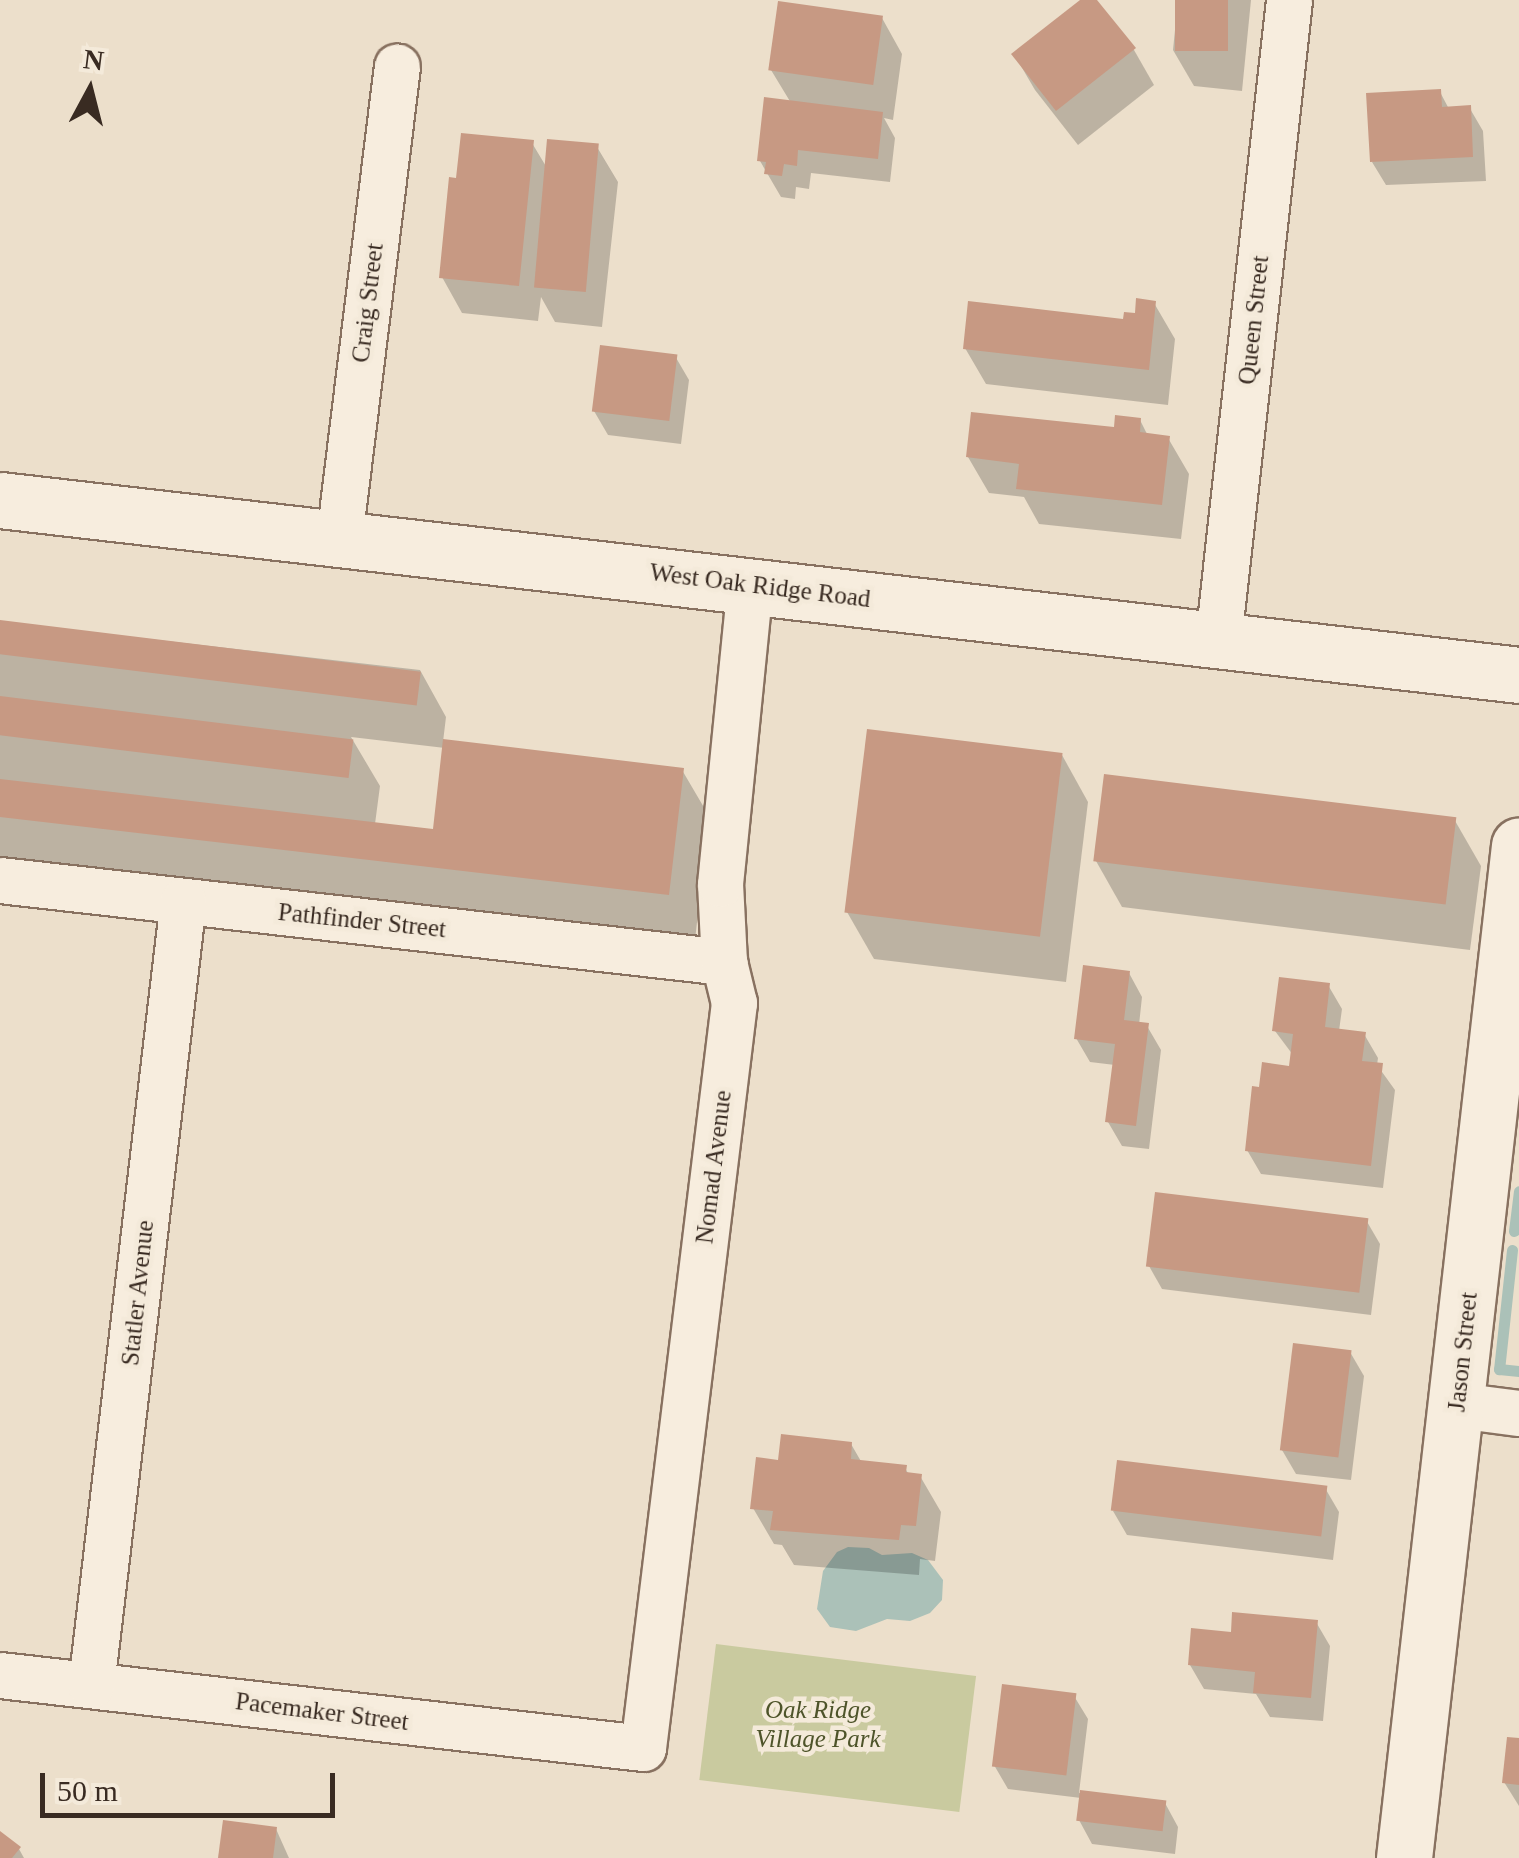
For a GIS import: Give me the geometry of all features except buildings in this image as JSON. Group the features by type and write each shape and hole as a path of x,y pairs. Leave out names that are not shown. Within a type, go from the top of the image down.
{"main road":[{"name":"West Oak Ridge Road","path":"0,500 1519,675"},
{"name":"Jason Street","path":"1404,1858 1519,846"}],"street":[{"name":"Queen Street","path":"1218,640 1289,0"},
{"name":"Craig Street","path":"338,538 397,68"},
{"name":"Nomad Avenue","path":"643,1748 734,1003 724,962 720,884 750,585"},
{"name":"Pathfinder Street","path":"0,880 724,962"},
{"name":"Statler Avenue","path":"92,1685 182,901"},
{"path":"1457,1405 1519,1413"},
{"name":"Pacemaker Street","path":"0,1675 643,1748"}],"green space":[{"name":"Oak Ridge Village Park","path":"716,1644 976,1676 959,1812 699,1780"}],"shaded area":[{"path":"848,1547 869,1548 882,1555 912,1553 928,1560 943,1580 942,1600 930,1613 910,1621 887,1619 856,1631 830,1627 817,1609 823,1571 837,1552"}],"waterway":[{"path":"1514,1231 1519,1191"},
{"path":"1512,1250 1499,1369 1519,1371"}]}
